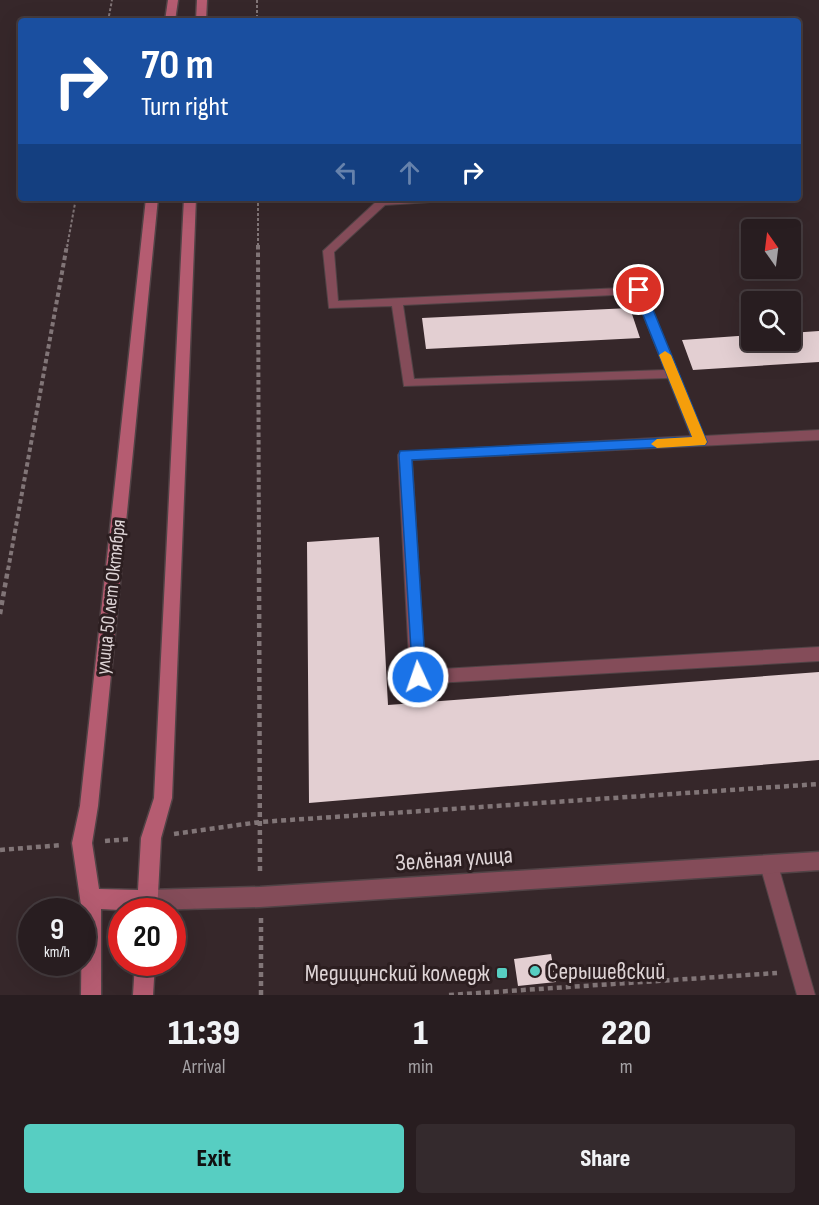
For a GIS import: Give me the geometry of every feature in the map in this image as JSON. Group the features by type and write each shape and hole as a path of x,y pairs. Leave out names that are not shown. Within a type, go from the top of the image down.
{"main road":[{"path":"170,18 172,0"},
{"path":"201,18 202,0"},
{"name":"улица 50 лет Октября","path":"91,898 82,843 89,806 152,201"},
{"path":"147,898 151,837 163,798 190,201"},
{"name":"улица 50 лет Октября","path":"91,976 91,995"},
{"path":"143,995 144,976"}],"street":[{"name":"Зелёная улица","path":"186,903 819,861"}],"lane":[{"path":"398,201 382,202 328,251 333,305 639,290 700,442"},
{"path":"398,302 408,383 673,374"},
{"path":"819,435 405,455 418,677 819,654"},
{"path":"769,865 806,995"}],"path":[{"path":"109,18 112,0"},
{"path":"257,0 257,18"},
{"path":"0,614 75,201"},
{"path":"258,201 261,995"},
{"path":"0,850 151,837 260,822 819,784"},
{"path":"449,995 799,971"}],"building":[{"path":"630,308 640,338 426,349 422,318"},
{"path":"819,331 819,362 693,370 682,340 741,336 741,351 801,351 801,332"},
{"path":"379,537 388,705 819,672 819,760 309,803 307,542"},
{"name":"Серышевский","path":"551,954 556,982 518,986 514,959"}],"slow traffic":[{"path":"657,444 700,442 665,355"}],"place":[{"name":"Серышевский","path":"535,971"},
{"name":"Медицинский колледж","path":"502,973"}],"route":[{"path":"418,677 405,455 700,442 639,290"}]}
